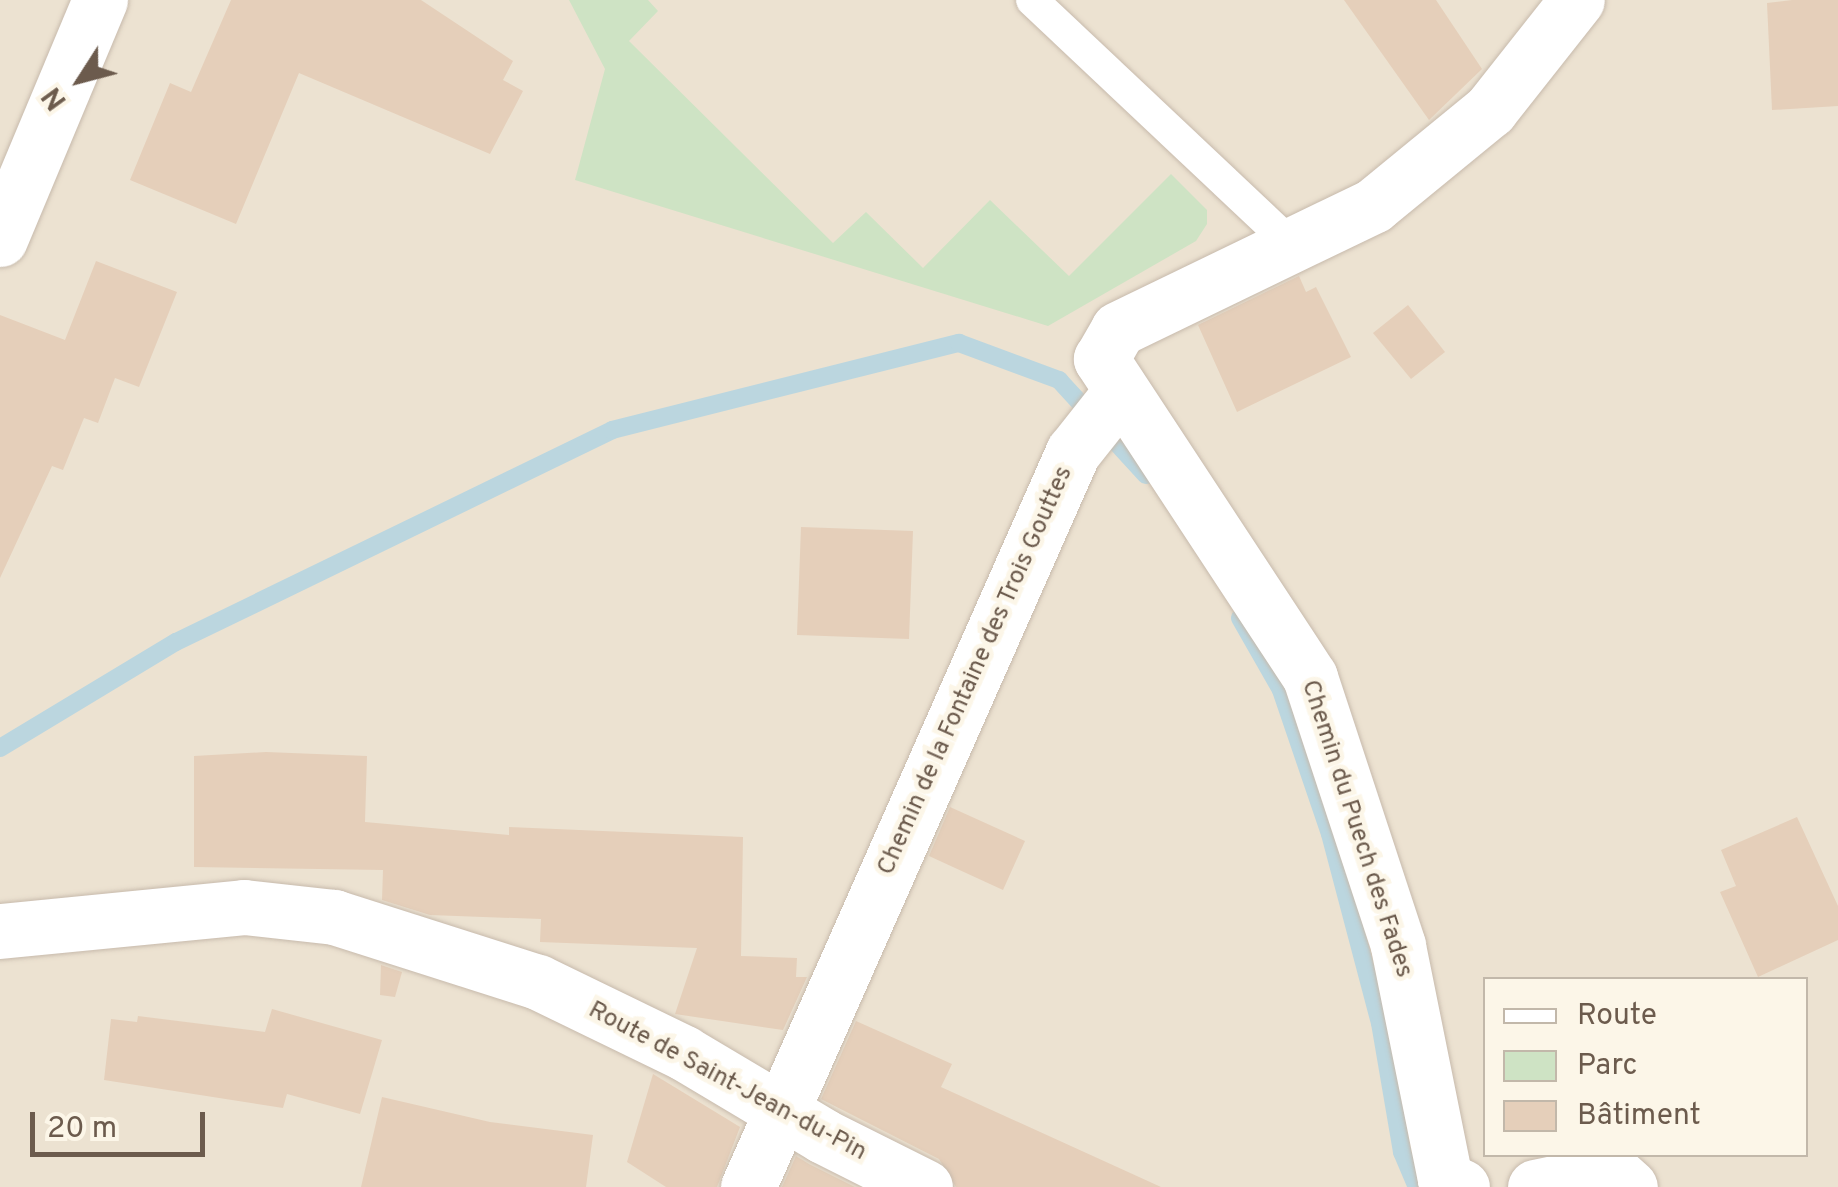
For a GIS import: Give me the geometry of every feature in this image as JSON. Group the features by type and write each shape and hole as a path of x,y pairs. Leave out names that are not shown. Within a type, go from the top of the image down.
{"street":[{"path":"0,239 100,0"},
{"path":"1118,394 1102,359 1118,329 1374,205 1490,110 1577,0"},
{"name":"Chemin de la Fontaine des Trois Gouttes","path":"748,1187 1073,452 1118,394"},
{"name":"Chemin du Puech des Fades","path":"1118,394 1193,493 1310,677 1398,946 1445,1180 1462,1187"},
{"name":"Route de Saint-Jean-du-Pin","path":"0,931 244,907 334,917 538,982 684,1054 925,1187"},
{"path":"1534,1187 1612,1171 1630,1187"}],"lane":[{"path":"1032,0 1292,245"}],"shaded area":[{"path":"0,0 1838,0 1838,1187 0,1187"}],"green space":[{"path":"569,0 648,0 658,11 629,41 833,243 866,212 923,268 990,200 1069,276 1171,174 1207,210 1207,224 1196,241 1048,326 575,180 605,69"}],"building":[{"path":"231,0 421,0 513,61 503,80 523,91 490,154 299,73 236,224 130,180 170,83 191,92"},
{"path":"1344,0 1436,0 1482,69 1429,120"},
{"path":"1838,0 1838,106 1772,110 1767,3"},
{"path":"96,261 177,292 139,387 115,378 98,423 84,418 63,470 52,466 0,578 0,315 65,340"},
{"path":"1299,276 1306,292 1316,287 1351,357 1237,412 1198,325"},
{"path":"1408,305 1445,352 1411,379 1373,333"},
{"path":"801,527 913,531 909,639 797,635"},
{"path":"266,752 367,756 365,822 509,835 509,827 743,837 741,956 797,958 796,977 807,977 783,1030 675,1014 697,948 540,942 541,919 430,915 382,900 383,870 194,867 194,756"},
{"path":"950,807 1025,841 1003,890 929,856"},
{"path":"1797,817 1838,906 1838,940 1758,977 1720,892 1736,886 1721,850"},
{"path":"381,965 402,972 395,997 380,995"},
{"path":"272,1009 382,1040 360,1114 287,1094 283,1108 104,1080 111,1019 137,1022 138,1016 265,1032"},
{"path":"856,1021 952,1064 941,1087 1161,1187 956,1187 939,1159 821,1099"},
{"path":"653,1074 740,1127 717,1187 666,1187 627,1162"},
{"path":"382,1097 490,1122 593,1135 586,1187 361,1187"},
{"path":"796,1156 809,1164 855,1187 782,1187"}],"waterway":[{"path":"0,748 176,642 612,430 959,343 1059,380 1146,475"},
{"path":"1240,618 1281,690 1330,834 1380,1023 1402,1152 1417,1187"}]}
